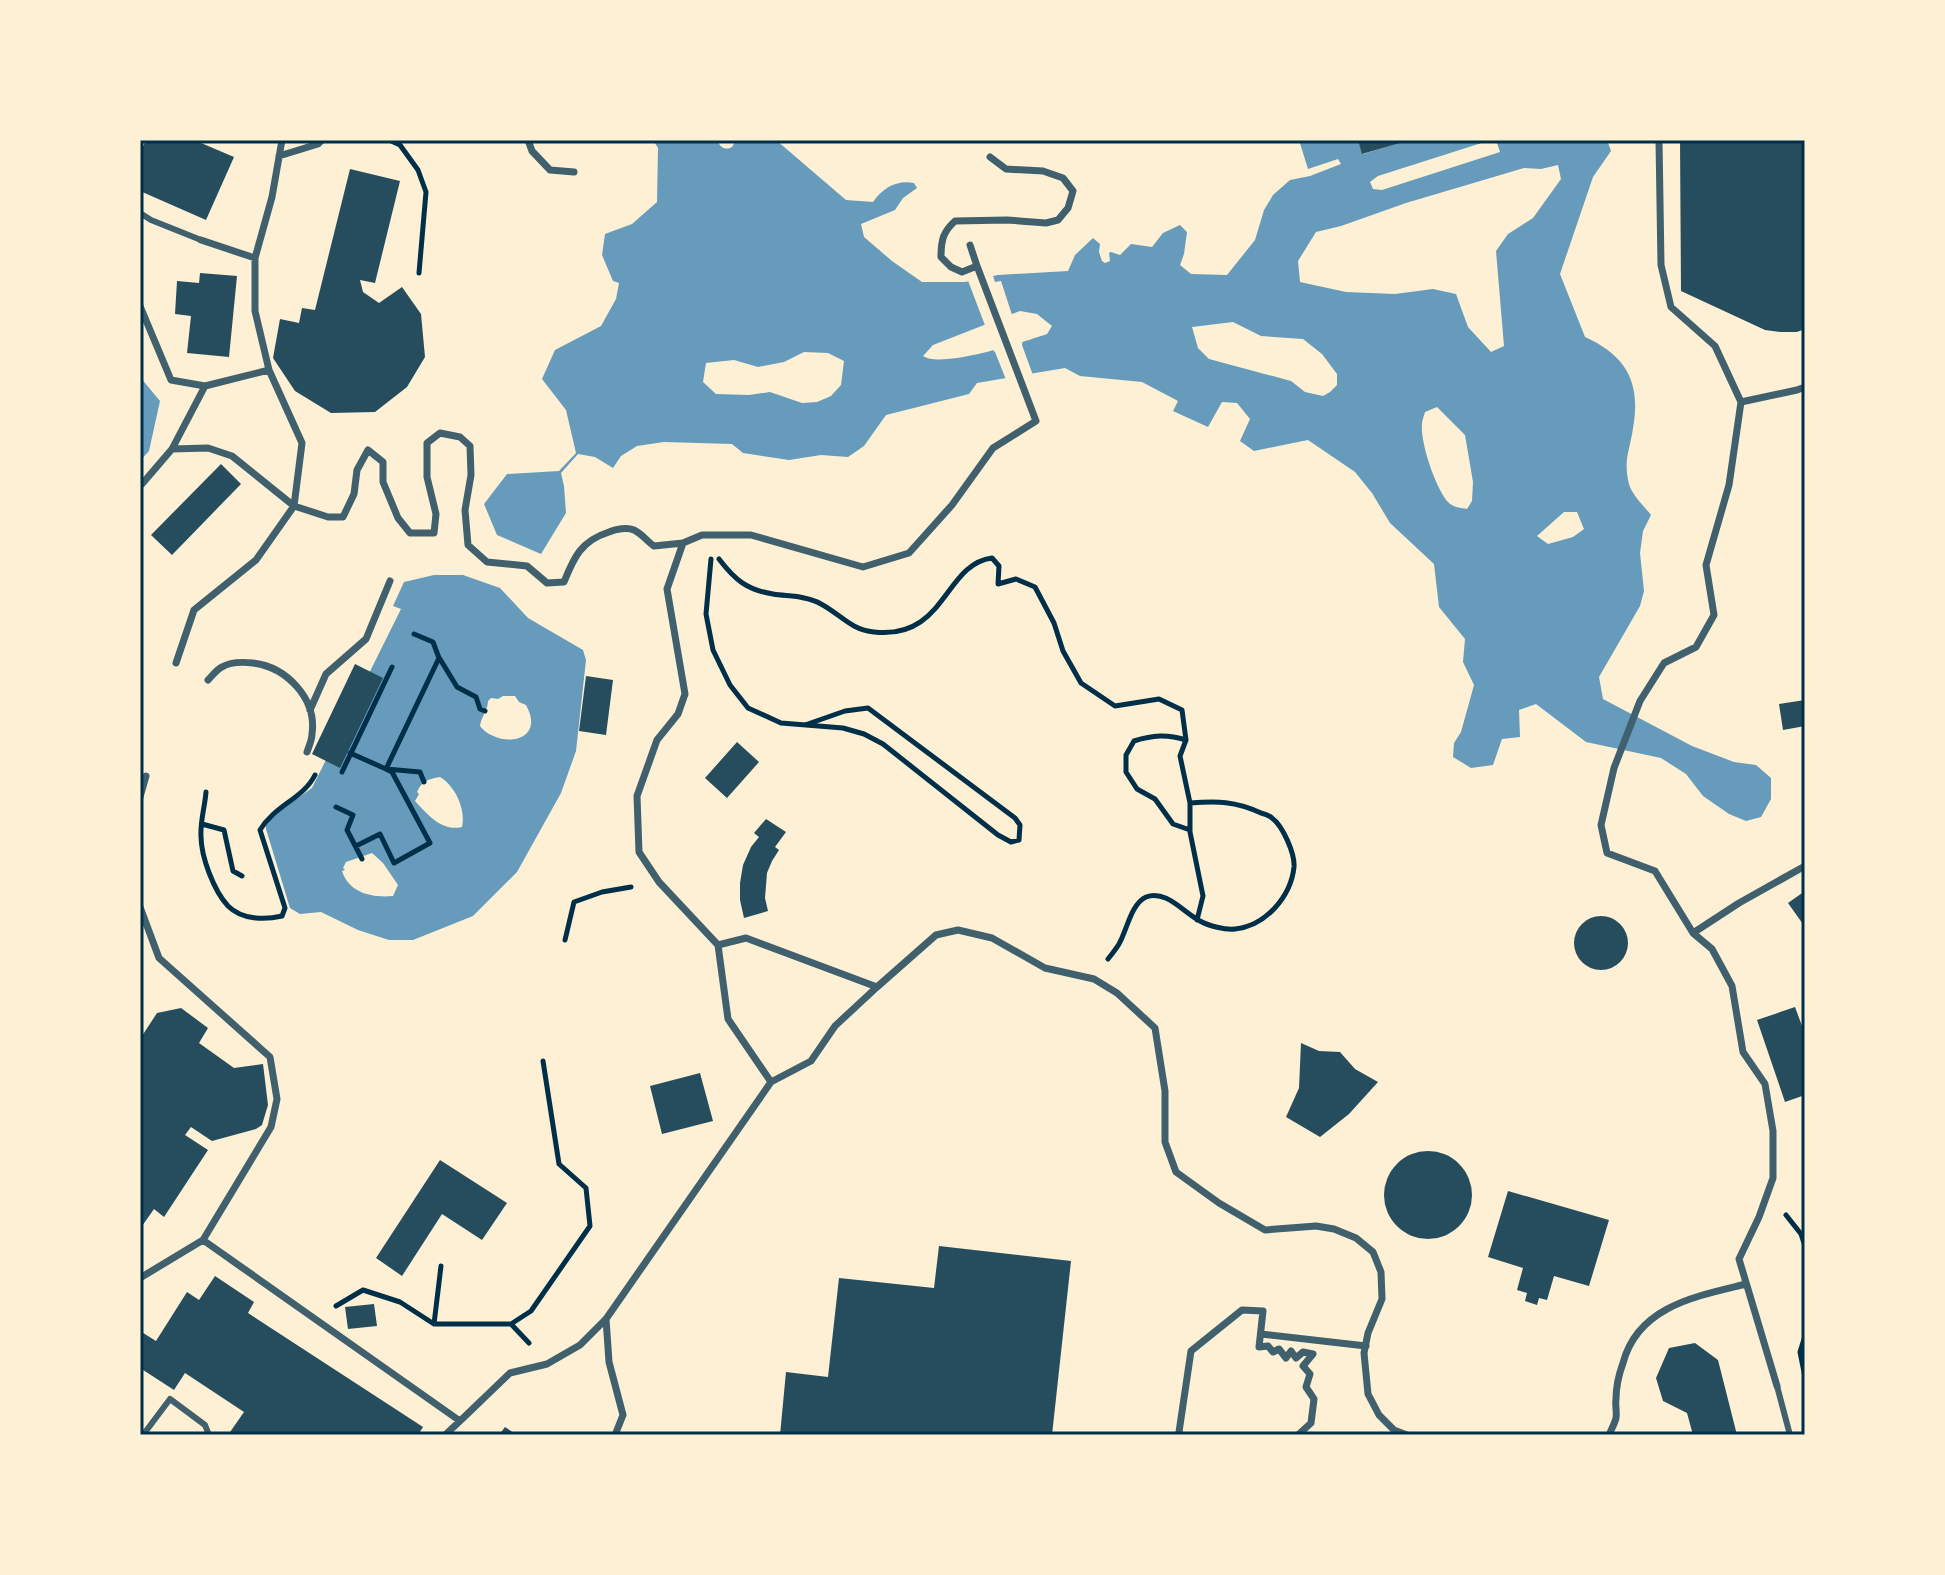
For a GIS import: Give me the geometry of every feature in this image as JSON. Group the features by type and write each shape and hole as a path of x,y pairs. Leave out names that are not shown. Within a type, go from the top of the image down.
{"street":[{"path":"176,663 194,610 256,560 294,506 302,443 269,370 255,311 255,258 272,197 282,140"},
{"path":"279,156 322,140"},
{"path":"528,140 532,151 550,170 574,172"},
{"path":"1659,140 1661,265 1671,307 1715,346 1741,402 1729,485 1706,565 1714,615 1696,647 1664,663 1640,701 1614,768 1601,825 1607,853 1655,871 1693,933 1712,949 1732,986 1743,1052 1765,1084 1773,1131 1773,1178 1739,1259 1777,1386"},
{"path":"978,269 962,272 941,257 944,230 955,221 1046,223 1058,220 1068,208 1073,191 1063,178 1043,171 1006,169 990,157"},
{"path":"201,240 255,258"},
{"path":"172,449 208,448 232,456 294,506 328,517 343,517 354,494 357,470 368,450 383,462 383,482 398,518 410,533 434,533 436,514 427,477 427,443 440,433 460,437 470,446 471,475 465,510 468,545 487,562 527,566 547,583 564,582 573,560 585,543 615,529 632,529 654,546 683,543 702,535 751,535 863,567 909,553 952,505 993,448 1036,421 970,245"},
{"path":"140,306 171,380 205,386 269,370"},
{"path":"140,483 172,449 205,386"},
{"path":"1741,402 1805,387"},
{"path":"683,543 667,589 685,694 678,714 657,740 637,796 639,852 659,882 718,945 728,1019 771,1082"},
{"path":"310,710 326,674 366,639 390,581"},
{"path":"208,680 222,666 244,662 266,665 285,674 300,690 310,710 313,732 307,752"},
{"path":"140,797 146,776"},
{"path":"1693,933 1805,866"},
{"path":"140,907 159,958 270,1057 277,1099 271,1127 203,1240 140,1278"},
{"path":"445,1435 510,1373 547,1364 580,1345 606,1319 771,1082 811,1061 835,1026 936,935 958,930 992,938 1045,968 1094,979 1117,993 1155,1028 1165,1091 1165,1142 1176,1172 1219,1203 1265,1230 1316,1226 1334,1229 1356,1238 1373,1252 1381,1272 1382,1299 1368,1333 1364,1353 1368,1394 1392,1432 1407,1435"},
{"path":"718,945 746,938 877,987"},
{"path":"203,1240 460,1421"},
{"path":"1609,1435 1616,1417 1623,1360 1636,1335 1659,1312 1693,1297 1746,1284"},
{"path":"1181,1435 1191,1351 1242,1310 1263,1311 1259,1347 1268,1346 1273,1352 1279,1349 1286,1358 1291,1351 1296,1358 1303,1352 1313,1354 1303,1366 1310,1374 1306,1387 1314,1399 1311,1423 1298,1435"},
{"path":"606,1319 609,1362 623,1415 615,1435"},
{"path":"1261,1334 1366,1346"}],"lane":[{"path":"140,213 201,240"},
{"path":"1777,1386 1790,1435"},
{"path":"143,1435 170,1399 205,1425 209,1435"}],"path":[{"path":"389,140 400,145 418,170 426,192 419,273"},
{"path":"805,725 845,711 868,708 1015,818 1020,825 1019,840 1011,842 998,835 883,744 864,734 843,728 805,725 781,723 748,708 730,685 713,650 706,614 712,550 730,574 750,590 800,597 821,604 853,627 896,633 920,624 947,596 970,565 992,558 999,566 998,584 1016,579 1035,587 1054,623 1063,651 1081,683 1115,706 1159,699 1182,710 1186,740 1180,756 1203,896 1197,920"},
{"path":"414,634 433,642 457,687 476,697 480,709 485,711"},
{"path":"386,769 439,658"},
{"path":"342,772 392,667"},
{"path":"1186,740 1169,734 1134,741 1126,755 1126,772 1137,789 1155,799 1173,824 1190,830"},
{"path":"350,753 392,772 430,843 394,863 380,834 356,846"},
{"path":"386,769 420,772 424,782"},
{"path":"206,792 201,834 203,857 212,880 229,907 247,916 266,920 282,916 285,908 260,830 268,817 310,785 316,772"},
{"path":"1094,979 1119,944 1142,899 1152,895 1166,898 1197,920 1235,929 1263,920 1285,896 1294,865 1286,835 1272,818 1249,807 1224,801 1190,803"},
{"path":"336,807 353,815 347,830 362,859"},
{"path":"202,824 224,830 233,871 242,876"},
{"path":"565,940 574,902 602,892 659,882"},
{"path":"315,1319 363,1290 400,1302 434,1324 511,1324 531,1311 590,1226 586,1188 559,1164 543,1061"},
{"path":"434,1324 441,1266"},
{"path":"511,1324 547,1364"},
{"path":"1805,1336 1800,1352 1805,1377"}],"water":[{"path":"653,140 717,140 727,149 736,140 776,140 846,200 873,202 890,186 914,183 917,188 903,198 895,210 861,224 864,237 922,282 965,282 998,275 1068,271 1075,255 1093,238 1100,244 1099,252 1105,263 1110,261 1109,253 1120,255 1131,244 1152,247 1163,233 1180,225 1187,232 1180,265 1191,274 1227,275 1255,240 1264,210 1273,195 1290,180 1341,164 1338,159 1308,169 1299,140 1358,140 1363,154 1409,140 1412,143 1419,140 1491,140 1378,176 1370,182 1373,189 1382,190 1500,152 1496,140 1607,140 1611,151 1593,177 1560,274 1585,337 1611,353 1628,373 1635,397 1635,412 1627,476 1633,492 1651,515 1643,531 1640,553 1644,591 1640,606 1599,677 1603,699 1692,746 1734,762 1756,765 1771,778 1771,799 1761,817 1746,821 1729,814 1703,796 1686,774 1661,758 1586,742 1536,704 1519,710 1520,737 1502,739 1493,765 1471,768 1453,757 1454,743 1461,732 1474,685 1463,662 1465,639 1439,607 1434,564 1390,523 1355,472 1308,440 1254,451 1240,441 1250,419 1237,403 1222,402 1208,427 1173,411 1178,401 1142,382 1080,376 1065,368 977,383 969,394 886,415 864,446 848,457 821,455 789,460 743,453 732,444 664,442 637,446 621,456 613,468 595,457 578,454 561,473 566,513 541,554 497,535 484,504 507,474 559,471 576,453 566,410 542,379 555,350 601,326 616,299 619,283 613,281 602,255 605,234 632,224 657,202 658,148","holes":["1558,165 1561,179 1533,218 1508,234 1496,251 1504,346 1491,352 1468,327 1456,294 1433,289 1395,294 1346,292 1300,282 1298,261 1316,232 1524,168 1541,169","1020,311 1037,314 1052,326 1047,334 983,353 947,359 923,356 933,345","1233,322 1261,336 1303,339 1322,354 1337,374 1337,385 1323,396 1305,392 1291,381 1209,359 1198,348 1192,327","804,352 828,353 844,361 841,385 831,396 817,402 802,403 770,392 716,394 703,382 706,363 734,360 758,367 784,362","1437,407 1465,435 1473,482 1472,501 1467,509 1449,503 1444,497 1426,453 1422,424 1425,412","1564,512 1577,512 1584,529 1573,537 1548,544 1537,536"]},
{"path":"140,377 160,401 149,451 140,461"},
{"path":"434,575 463,575 500,588 528,618 583,650 586,660 576,751 561,793 517,872 473,916 413,940 389,940 358,930 321,912 300,914 290,908 266,825 273,816 312,788 401,609 393,606 404,582","holes":["515,696 526,705 531,718 530,728 518,738 498,738 480,726 488,701","440,777 450,786 458,799 462,827 442,824 415,801 417,792 426,781","372,853 398,885 393,896 369,895 356,889 342,871 346,862"]}],"pier":[{"path":"992,272 995,282 1001,281 1013,318 986,328 967,278"},
{"path":"1023,337 1022,345 1034,378 1007,382 995,352 989,346"}],"building":[{"path":"146,140 194,140 234,157 206,220 140,191 140,153"},
{"path":"1358,140 1407,140 1407,141 1362,154"},
{"path":"1680,140 1805,140 1805,329 1797,332 1765,330 1681,291"},
{"path":"350,169 400,181 375,283 360,280 363,292 379,303 402,287 421,314 425,357 407,387 375,412 331,413 295,391 273,358 280,319 299,323 302,308 315,310"},
{"path":"200,273 237,276 229,357 187,353 191,316 175,314 177,281 199,283"},
{"path":"221,464 241,484 172,555 151,535"},
{"path":"355,664 383,678 340,768 312,754"},
{"path":"586,676 613,680 606,735 579,731"},
{"path":"1805,700 1805,726 1783,730 1779,704"},
{"path":"737,742 759,762 727,798 705,778"},
{"path":"766,819 786,832 775,847 779,850 767,873 765,898 768,911 744,918 740,900 743,865 759,837 754,833"},
{"path":"1805,891 1805,927 1788,903"},
{"path":"1601,916 1620,924 1628,943 1620,962 1601,970 1582,962 1574,943 1582,924"},
{"path":"1795,1007 1805,1034 1805,1095 1785,1102 1757,1020"},
{"path":"181,1008 208,1028 199,1043 234,1068 263,1064 268,1105 262,1125 256,1129 212,1141 191,1127 185,1135 208,1150 164,1217 154,1209 140,1229 140,1039 157,1013"},
{"path":"1301,1043 1319,1051 1340,1052 1355,1069 1378,1082 1349,1114 1320,1137 1286,1117 1299,1088"},
{"path":"700,1073 713,1121 662,1134 650,1086"},
{"path":"1428,1151 1445,1154 1459,1164 1469,1178 1472,1195 1469,1212 1459,1226 1445,1236 1428,1239 1411,1236 1397,1226 1387,1212 1384,1195 1387,1178 1397,1164 1411,1154"},
{"path":"440,1160 507,1203 482,1240 442,1214 402,1276 376,1258"},
{"path":"1508,1191 1609,1220 1589,1286 1554,1276 1547,1300 1539,1298 1537,1305 1525,1301 1527,1293 1517,1290 1523,1268 1488,1257"},
{"path":"939,1246 1071,1261 1052,1435 780,1435 786,1372 828,1377 839,1278 934,1288"},
{"path":"215,1276 254,1302 248,1313 423,1427 418,1435 228,1435 244,1412 185,1373 174,1390 140,1368 140,1331 156,1341 187,1292 199,1300"},
{"path":"374,1304 377,1326 348,1329 345,1307"},
{"path":"1695,1343 1718,1360 1737,1435 1693,1435 1687,1413 1663,1401 1656,1378 1669,1348"},
{"path":"505,1427 517,1435 499,1435"}]}
